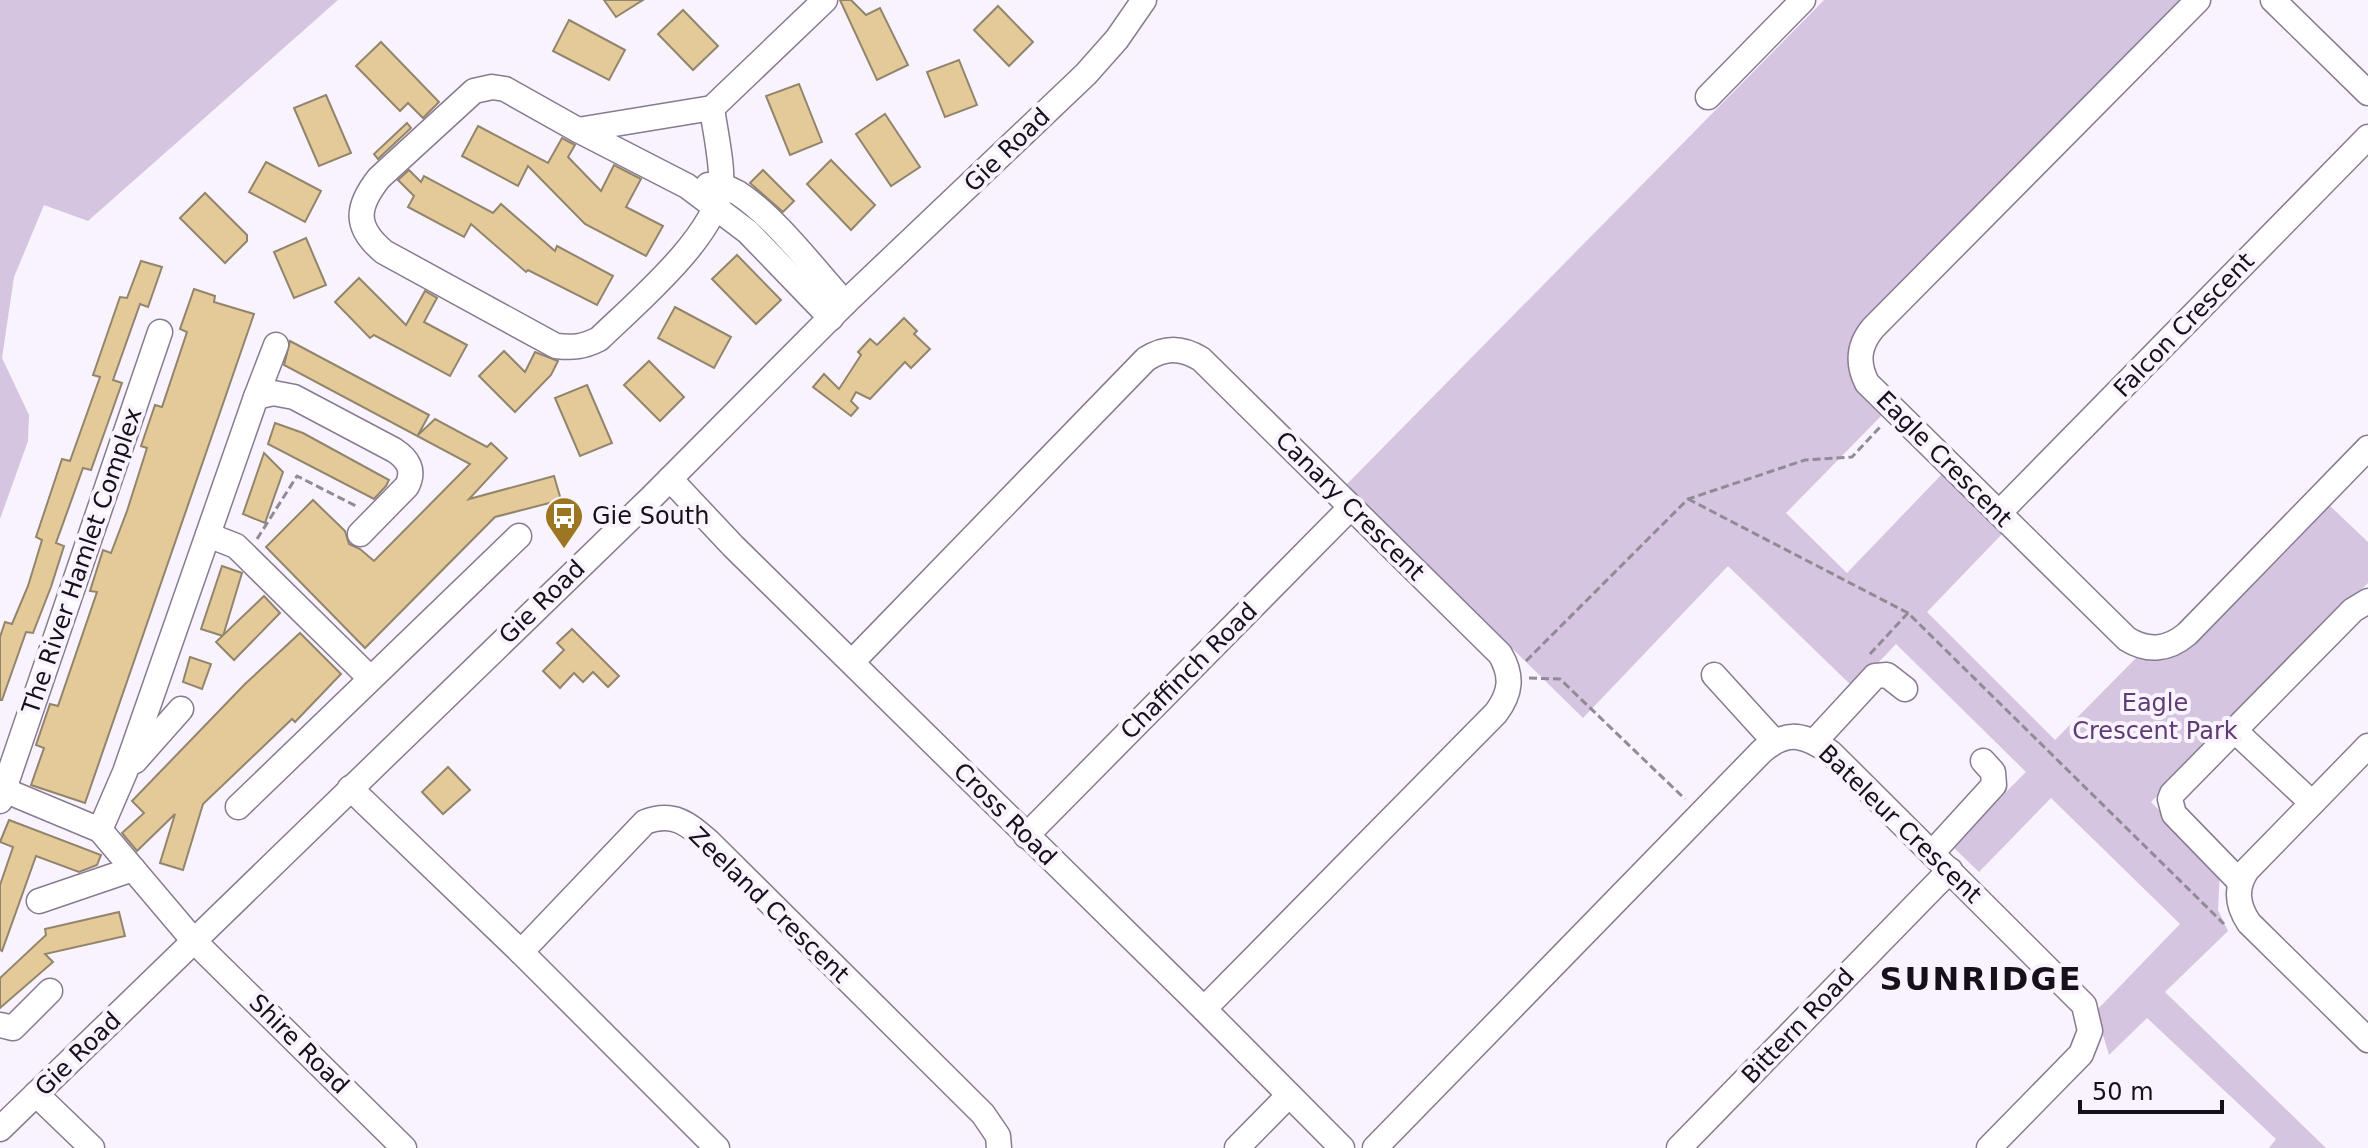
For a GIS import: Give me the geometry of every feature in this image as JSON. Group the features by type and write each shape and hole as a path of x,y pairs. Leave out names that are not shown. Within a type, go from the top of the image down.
{"street":[{"path":"578,130 712,108 825,0"},
{"name":"Gie Road","path":"0,1129 670,479 838,310 991,167 1099,60 1144,0"},
{"path":"1708,97 1803,0"},
{"name":"Eagle Crescent","path":"2198,0 1867,335 1860,352 1862,374 1867,383 2136,645 2158,648 2187,634 2368,448"},
{"path":"2273,0 2368,93"},
{"path":"712,108 718,195 682,258 599,339 575,348 556,346 384,252 365,232 361,208 366,194 379,178 474,91 492,87 505,89 687,186 718,195 739,194 770,221 838,310"},
{"name":"Falcon Crescent","path":"1999,513 2368,137"},
{"name":"The River Hamlet Complex","path":"160,332 2,796 100,830 194,941"},
{"path":"100,830 125,772 276,345"},
{"name":"Canary Crescent","path":"852,662 1146,359 1163,350 1188,352 1201,359 1500,654 1509,678"},
{"path":"256,397 273,393 294,397 402,456 411,469 409,482 360,534"},
{"name":"Cross Road","path":"670,479 733,546 1342,1148"},
{"name":"Chaffinch Road","path":"1026,836 1351,507"},
{"path":"208,535 228,542 246,556 370,678"},
{"path":"238,807 519,536"},
{"path":"2240,882 2174,814 2170,799 2178,786 2353,610 2368,601"},
{"path":"1375,1148 1774,741 1714,675"},
{"path":"1815,741 1875,676 1887,675 1905,689"},
{"path":"1204,1009 1496,713 1506,696 1509,678"},
{"path":"125,772 181,709"},
{"path":"2234,730 2312,803"},
{"name":"Bateleur Crescent","path":"1774,741 1800,736 1815,741 1831,753 2084,1005 2090,1021 2088,1042 2081,1054 1989,1148"},
{"path":"2368,746 2247,870 2240,882 2239,905 2247,920 2368,1040"},
{"path":"1932,853 1994,785 1993,772 1983,761"},
{"path":"350,788 521,952 717,1148"},
{"name":"Zeeland Crescent","path":"521,952 645,822 671,817 709,842 983,1114 998,1136 999,1148"},
{"path":"39,901 133,869"},
{"name":"Bittern Road","path":"1679,1148 1950,870"},
{"name":"Shire Road","path":"194,941 404,1148"},
{"path":"0,1025 13,1028 50,991"},
{"path":"36,1094 92,1148"},
{"path":"1237,1148 1289,1095"}],"path":[{"path":"1509,678 1688,499 1805,460 1852,457 1896,411"},
{"path":"246,556 297,476 378,516"},
{"path":"1688,499 1908,613 2225,924 2230,926 2247,920"},
{"path":"1868,656 1908,613"},
{"path":"1509,678 1560,679 1701,814"}],"green space":[{"path":"0,0 338,0 88,221 44,205 14,277 2,358 29,415 28,441 0,519"},
{"name":"Eagle Crescent Park","path":"1824,0 2182,0 1860,328 1884,413 1786,513 1847,573 1943,473 2004,532 1927,612 2055,740 2138,656 2146,658 2328,504 2368,542 2368,583 2151,802 2220,871 2218,910 2228,931 2165,992 2326,1148 2269,1148 2276,1139 2147,1018 2109,1055 2096,1011 2180,924 2051,798 1979,872 1952,846 2026,772 1896,644 1854,688 1728,566 1583,718 1346,485"}],"building":[{"path":"604,0 643,0 616,17"},
{"path":"840,0 851,0 866,15 880,8 908,65 877,80"},
{"path":"998,6 1033,42 1009,66 974,30"},
{"path":"683,10 718,46 693,70 658,34"},
{"path":"569,20 625,50 609,80 553,51"},
{"path":"381,42 439,102 423,118 408,103 400,111 356,66"},
{"path":"959,60 977,105 945,117 927,72"},
{"path":"799,84 822,142 790,155 766,96"},
{"path":"326,95 351,153 319,166 294,108"},
{"path":"885,114 920,167 891,186 856,134"},
{"path":"407,123 411,128 378,159 374,154"},
{"path":"478,126 548,163 562,138 575,145 568,157 601,191 614,165 641,179 626,207 663,226 646,256 585,224 528,166 518,186 462,156"},
{"path":"831,160 875,205 851,230 807,184"},
{"path":"266,162 321,191 305,222 249,192"},
{"path":"409,170 421,182 424,176 493,213 501,204 555,251 557,246 613,276 597,305 528,270 526,272 471,224 464,237 408,207 414,196 398,180"},
{"path":"763,170 794,201 783,212 750,183"},
{"path":"205,193 247,235 247,241 225,263 180,218"},
{"path":"306,238 326,285 294,298 274,252"},
{"path":"737,255 781,300 756,324 712,279"},
{"path":"141,261 162,267 148,307 140,304 113,380 122,383 91,470 83,468 56,543 64,546 51,587 33,633 26,632 0,700 0,637 5,622 12,624 28,586 42,540 36,537 62,459 70,461 100,377 93,375 120,297 127,298"},
{"path":"359,278 406,325 425,291 437,298 424,322 467,345 450,376 374,335 370,338 335,302"},
{"path":"194,289 215,296 214,302 254,314 85,803 31,785 44,748 36,745 50,704 58,706 97,592 90,591 103,550 111,553 127,511 147,448 141,446 155,405 162,407 187,332 180,329"},
{"path":"675,307 731,337 714,368 658,338"},
{"path":"904,318 917,331 914,334 930,349 911,368 905,362 870,399 856,392 851,401 858,408 851,416 813,387 824,374 839,389 861,355 858,352 870,339 877,345"},
{"path":"290,341 429,415 418,435 435,419 487,447 491,443 507,458 469,499 554,476 561,500 495,517 365,648 266,547 313,500 345,531 349,544 374,561 470,464 284,365"},
{"path":"504,351 525,372 535,352 558,361 551,375 515,412 479,376"},
{"path":"649,361 684,397 660,421 624,385"},
{"path":"587,385 612,443 580,456 555,398"},
{"path":"275,423 303,433 389,480 386,486 374,499 268,444"},
{"path":"264,453 283,472 265,523 243,514"},
{"path":"222,566 242,573 223,636 201,629"},
{"path":"264,596 280,613 234,660 216,642"},
{"path":"572,629 619,676 608,687 593,672 583,682 574,673 560,688 543,671 564,650 557,643"},
{"path":"300,633 341,674 295,722 292,719 203,804 183,870 160,863 175,814 137,851 122,833 144,813 132,801 245,684"},
{"path":"190,657 211,664 202,689 183,682"},
{"path":"448,767 470,790 443,814 422,792"},
{"path":"9,820 101,855 97,865 79,872 36,856 2,951 0,885 13,847 0,842"},
{"path":"119,912 125,936 45,954 53,962 0,1008 0,978 46,935 45,929"}],"place":[{"name":"Gie South","path":"564,550"}],"district":[{"name":"SUNRIDGE","path":"1981,979"}]}
